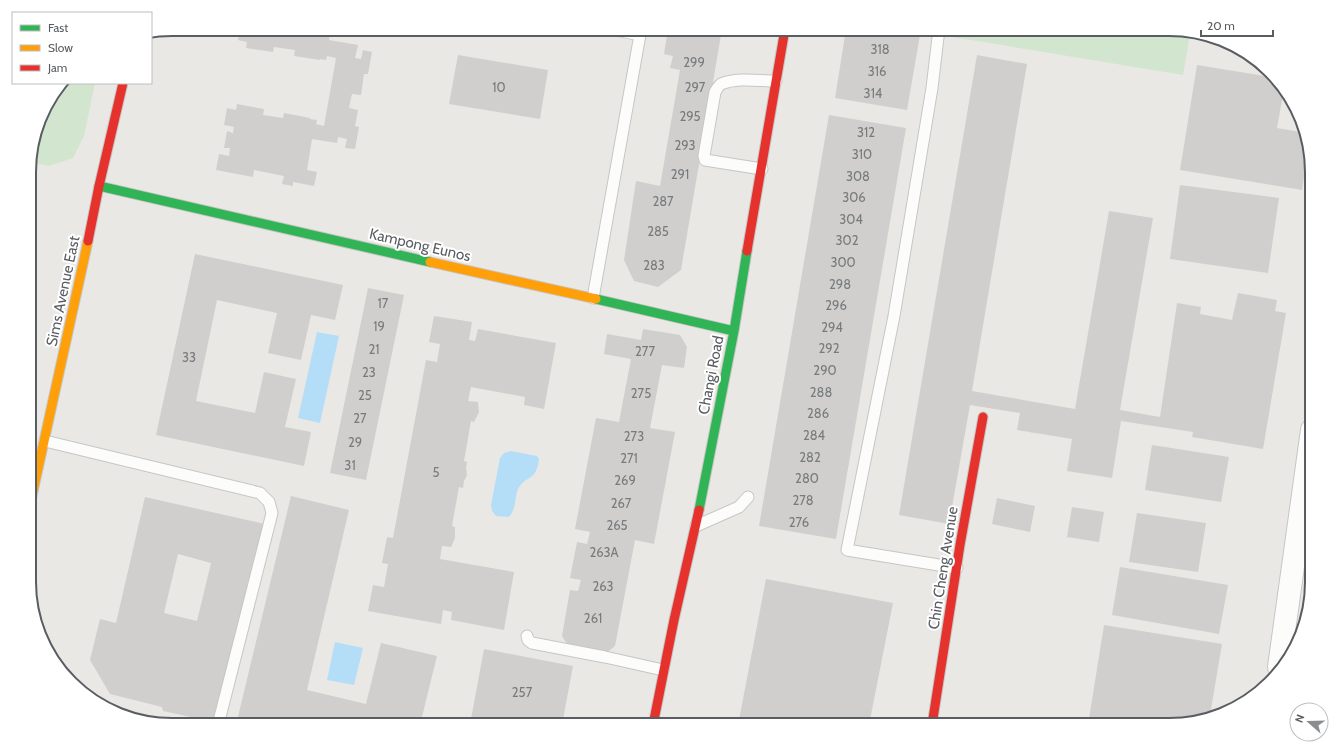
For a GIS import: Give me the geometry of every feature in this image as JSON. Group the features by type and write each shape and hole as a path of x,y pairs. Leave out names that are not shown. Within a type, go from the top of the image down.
{"main road":[{"name":"Changi Road","path":"654,718 663,670 696,526 734,331 784,36"},
{"name":"Sims Avenue East","path":"36,479 99,186 123,84"},
{"name":"Kampong Eunos","path":"99,186 734,331"},
{"name":"Chin Cheng Avenue","path":"933,718 983,417"}],"street":[{"path":"1280,661 1305,489"}],"lane":[{"path":"593,298 639,36"},
{"path":"938,36 932,88 894,316 847,550 957,568"},
{"path":"762,169 706,160 704,156 715,92 717,88 720,85 736,81 776,81"},
{"path":"45,441 260,493 269,502 272,513 220,718"},
{"path":"696,526 739,507 748,497"},
{"path":"527,636 528,640 532,643 663,670"}],"green space":[{"path":"946,36 1186,37 1190,38 1183,75"},
{"path":"69,84 95,84 84,136 73,158 49,166 37,163 37,155 46,120 54,104"}],"water":[{"path":"317,332 339,336 320,423 298,418"},
{"path":"511,451 537,456 539,459 538,467 536,472 524,481 518,489 513,510 509,517 496,516 492,511 491,505 500,458 504,453"},
{"path":"335,642 363,648 354,685 327,680"}],"building":[{"path":"239,36 330,36 329,40 358,45 355,58 361,59 363,50 372,52 368,74 364,74 361,95 352,94 349,108 358,110 355,126 359,127 355,149 345,148 347,139 338,137 337,143 312,139 307,170 317,172 314,186 293,182 293,186 282,184 284,176 254,170 253,177 216,170 219,154 229,156 230,148 224,148 227,131 233,133 234,127 224,125 227,108 236,110 237,104 264,109 263,115 283,118 284,113 317,120 316,124 324,126 336,58 327,56 326,60 320,60 294,56 295,50 274,47 273,52 246,48 247,42 238,40"},
{"path":"667,36 721,36 681,270 658,287 634,281 624,260 636,181 660,186 680,70 670,68 673,56 664,54"},
{"path":"845,36 920,36 907,110 835,98"},
{"path":"458,55 548,70 540,119 449,104"},
{"path":"977,55 1027,64 972,391 1075,409 1109,211 1153,218 1120,410 1160,417 1177,303 1201,307 1200,314 1232,320 1238,293 1277,300 1275,311 1286,313 1263,449 1192,437 1193,432 1121,421 1112,478 1067,471 1072,439 1017,430 1020,413 970,405 949,524 899,515"},
{"path":"1197,65 1265,76 1283,97 1277,128 1298,132 1305,163 1302,190 1180,170"},
{"path":"829,115 906,128 836,539 759,526"},
{"path":"1180,185 1279,198 1268,273 1170,259"},
{"path":"195,254 343,285 335,320 311,315 301,360 268,353 277,313 217,300 196,401 255,413 264,372 296,379 285,427 311,432 304,466 156,435"},
{"path":"368,288 404,295 366,480 330,473"},
{"path":"434,316 472,322 469,340 475,341 478,329 556,343 544,409 524,405 525,397 471,387 468,401 478,402 479,412 474,422 471,421 464,461 467,462 467,475 463,488 459,487 452,526 455,527 455,538 451,547 442,546 440,559 514,572 504,630 451,620 452,612 443,610 441,624 368,611 373,585 384,587 388,564 382,563 387,537 393,538 426,360 437,362 440,344 429,342"},
{"path":"643,329 680,335 687,347 684,368 662,365 650,428 675,432 654,544 635,540 615,646 605,654 570,649 562,636 570,590 578,591 581,580 570,578 577,542 587,544 590,532 575,529 596,418 619,422 631,359 604,354 607,334 641,340"},
{"path":"1152,445 1229,457 1221,502 1145,490"},
{"path":"291,496 349,510 307,690 366,704 381,643 437,656 422,718 238,718"},
{"path":"145,497 265,524 219,718 195,718 163,711 162,707 110,694 90,660 100,619 116,623","holes":["178,554 211,563 197,621 164,613"]},
{"path":"997,498 1035,506 1030,532 992,524"},
{"path":"1072,507 1104,512 1099,542 1067,537"},
{"path":"1137,513 1206,523 1198,572 1129,562"},
{"path":"1120,567 1228,585 1219,634 1112,615"},
{"path":"766,579 893,603 870,718 739,718"},
{"path":"1104,625 1222,644 1211,711 1178,718 1089,718"},
{"path":"484,649 573,666 563,718 471,718"}],"traffic: fast":[{"path":"99,186 430,262"},
{"path":"699,510 734,331 747,251"},
{"path":"596,299 734,331"}],"traffic: slow":[{"path":"36,478 88,241"},
{"path":"430,262 596,299"}],"traffic: jam":[{"path":"747,251 784,36"},
{"path":"88,241 123,84"},
{"path":"933,718 960,545 983,417"},
{"path":"654,718 674,620 699,510"}]}
